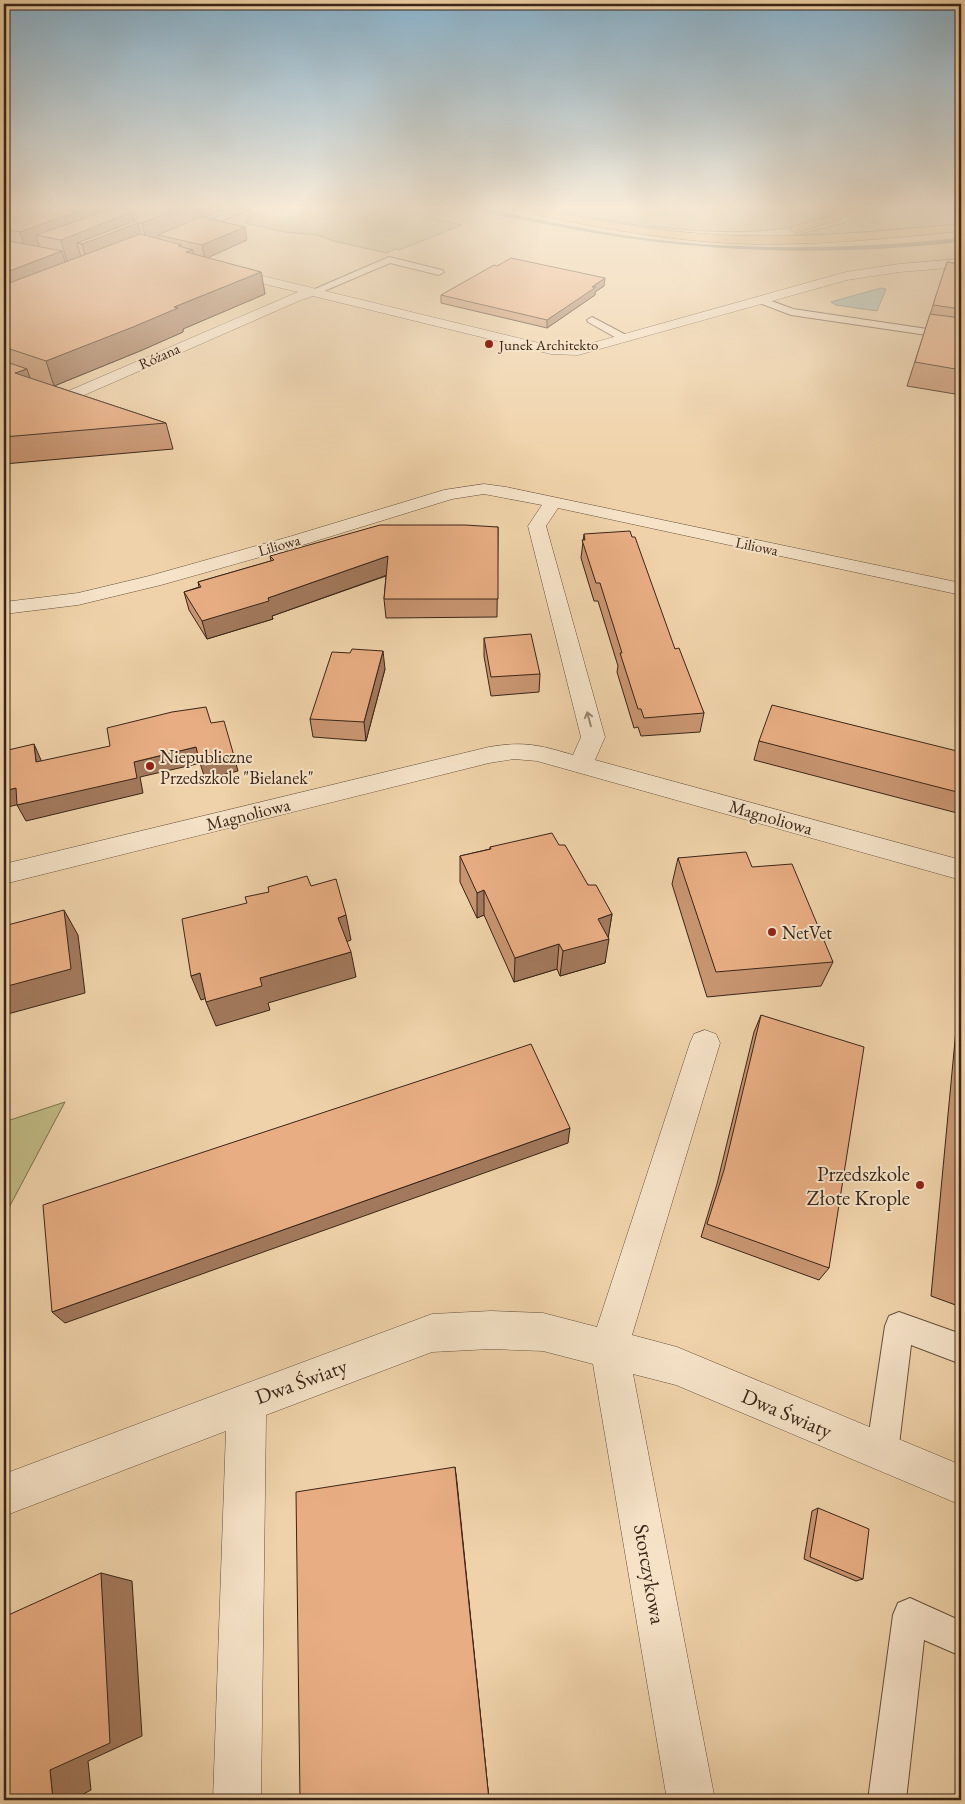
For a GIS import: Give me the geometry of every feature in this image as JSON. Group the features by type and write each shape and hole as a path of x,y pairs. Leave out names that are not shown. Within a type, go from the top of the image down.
{"street":[{"path":"310,291 551,350 578,350 792,291"},
{"name":"Różana","path":"4,376 67,397 287,301 313,292"},
{"name":"Liliowa","path":"4,608 78,599 127,588 299,540 465,490 484,489 554,502 961,589"},
{"path":"554,502 538,526 593,737 581,764"},
{"name":"Magnoliowa","path":"4,874 489,755 514,752 537,752 961,870"},
{"path":"609,1348 705,1043"},
{"name":"Dwa Światy","path":"4,1495 432,1333 491,1330 543,1332 677,1366 961,1486"},
{"name":"Storczykowa","path":"609,1348 691,1800"},
{"path":"237,1800 247,1402"}],"lane":[{"path":"761,300 791,312 961,337"},
{"path":"592,320 624,338"},
{"path":"882,1453 899,1326 961,1349"},
{"path":"887,1800 910,1615 961,1639"}],"shaded area":[{"path":"65,1102 4,1217 4,1122"}],"water":[{"path":"870,291 885,291 877,311 836,305 831,302"}],"building":[{"path":"4,291 213,291 174,307 178,308 133,327 46,361 4,347"},
{"path":"448,291 590,291 547,320 441,295"},
{"path":"937,291 961,291 961,309 933,305"},
{"path":"930,314 961,318 961,370 915,362"},
{"path":"4,361 27,369 15,373 166,423 4,437"},
{"path":"380,525 498,527 498,599 384,599 388,556 268,598 269,601 202,621 184,592 201,587 198,582 274,560 270,556"},
{"path":"630,531 632,537 635,537 675,649 679,648 704,713 644,718 641,709 638,709 600,583 596,583 582,540 585,540 584,534"},
{"path":"531,634 540,674 491,677 484,638"},
{"path":"352,649 383,651 364,722 310,719 332,652 350,653"},
{"path":"772,705 961,752 961,793 759,741"},
{"path":"206,707 211,723 224,721 234,756 200,763 196,747 134,762 137,778 17,805 16,788 4,791 4,751 34,744 36,762 110,746 107,728 172,712"},
{"path":"552,833 559,845 565,845 588,885 596,885 612,914 598,919 609,939 563,951 559,944 515,958 484,890 477,893 460,856"},
{"path":"746,852 752,867 792,864 833,962 716,972 678,858"},
{"path":"307,876 311,886 336,879 346,915 338,918 351,952 260,978 262,986 206,1002 200,973 191,976 182,919 247,903 245,897 269,892 268,887"},
{"path":"64,910 71,969 4,987 4,926"},
{"path":"761,1015 864,1047 829,1268 707,1224 724,1170"},
{"path":"531,1044 570,1128 52,1312 43,1205"},
{"path":"961,1209 961,1277 956,1275"},
{"path":"455,1467 489,1800 300,1800 296,1492"},
{"path":"818,1508 869,1529 863,1579 810,1557"},
{"path":"101,1573 110,1743 50,1770 53,1800 4,1800 4,1617"}],"place":[{"name":"Junek Architekto","path":"489,344"},
{"name":"Niepubliczne Przedszkole \"Bielanek\"","path":"150,766"},
{"name":"NetVet","path":"772,932"},
{"name":"Przedszkole Złote Krople","path":"920,1185"}]}
